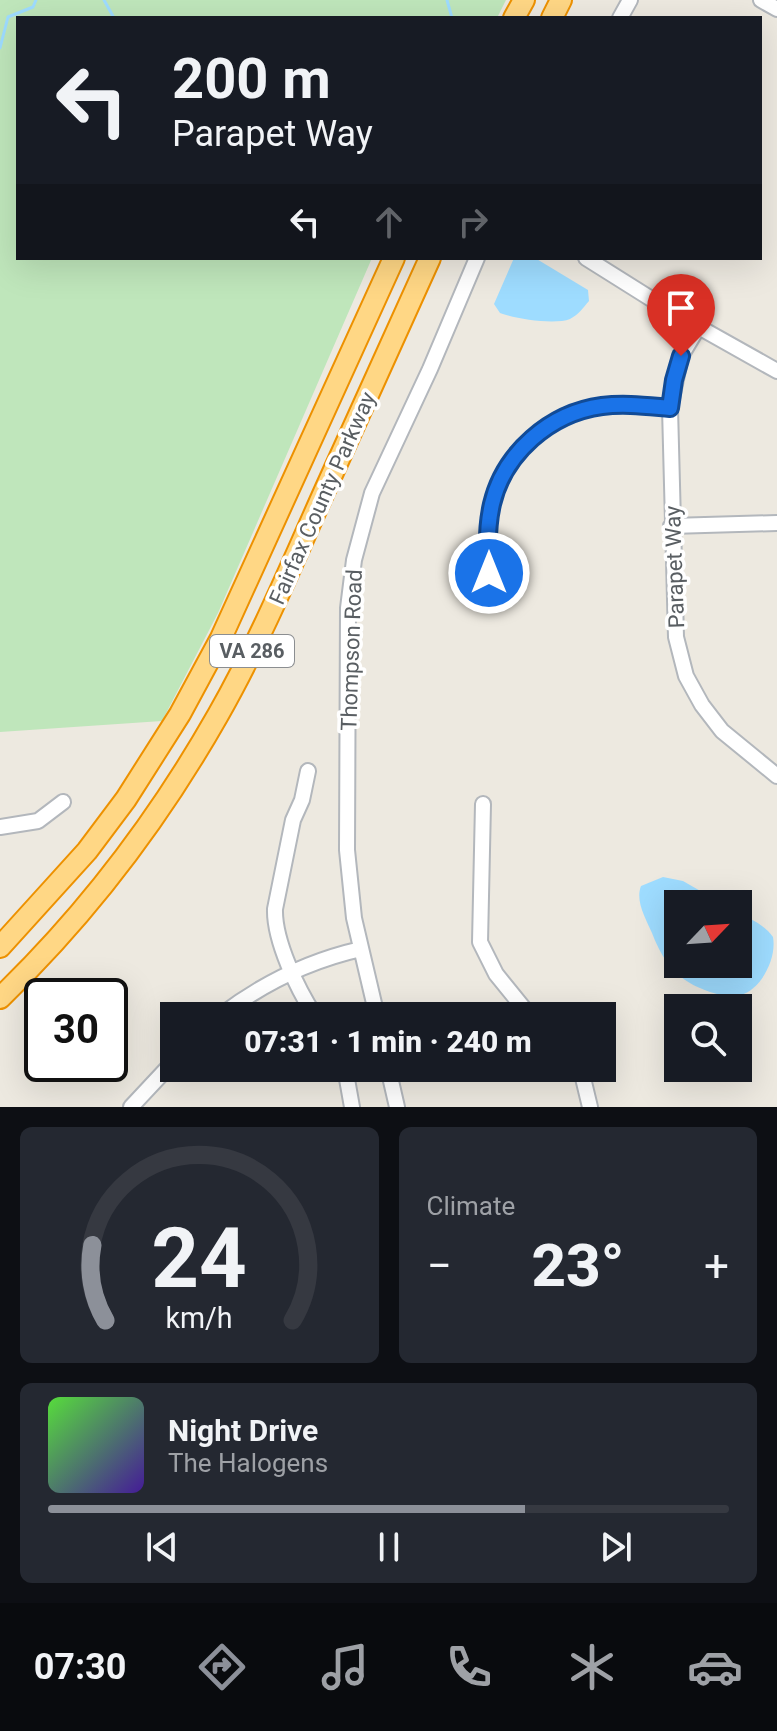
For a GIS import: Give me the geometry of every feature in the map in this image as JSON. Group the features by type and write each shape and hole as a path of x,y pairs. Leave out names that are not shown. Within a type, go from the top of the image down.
{"highway":[{"name":"Fairfax County Parkway","path":"0,947 87,851 134,787 186,704 221,638 393,260"},
{"name":"Fairfax County Parkway","path":"0,998 89,903 132,848 219,714 264,626 429,260"}],"street":[{"path":"761,0 777,9"},
{"name":"Thompson Road","path":"374,1002 354,918 347,850 348,608 354,560 372,493 476,260"},
{"path":"589,260 777,371"},
{"name":"Parapet Way","path":"699,326 681,356 670,408 676,637 686,676 702,705 722,731 777,776"},
{"path":"490,589 488,556 493,500 507,468 526,444 554,422 587,409 617,405 670,408"},
{"path":"671,526 777,523"},
{"path":"308,771 302,800 293,820 275,909 275,922 292,970 308,1002"},
{"path":"0,827 38,821 63,802"},
{"path":"483,804 480,942 496,974 519,1002"},
{"path":"238,1002 292,970 361,949"},
{"path":"138,1105 160,1078"},
{"path":"348,1082 352,1107"},
{"path":"391,1082 397,1107"},
{"path":"584,1082 590,1107"}],"green space":[{"path":"0,0 506,0 498,16 16,16 16,260 371,260 218,613 162,721 0,732"}],"water":[{"path":"513,260 538,260 588,290 589,301 576,315 563,321 515,317 500,313 494,304"},
{"path":"663,877 683,881 699,890 664,890 664,957 642,910 639,898 641,886"},
{"path":"752,920 773,937 774,946 766,972 748,992 718,994 683,978 752,978"}],"waterway":[{"path":"0,48 8,17 33,7 36,0"},
{"path":"104,0 113,16"},
{"path":"447,0 451,16"}],"route":[{"path":"489,573 493,500 516,455 554,422 587,409 617,405 670,408 681,356"}]}
